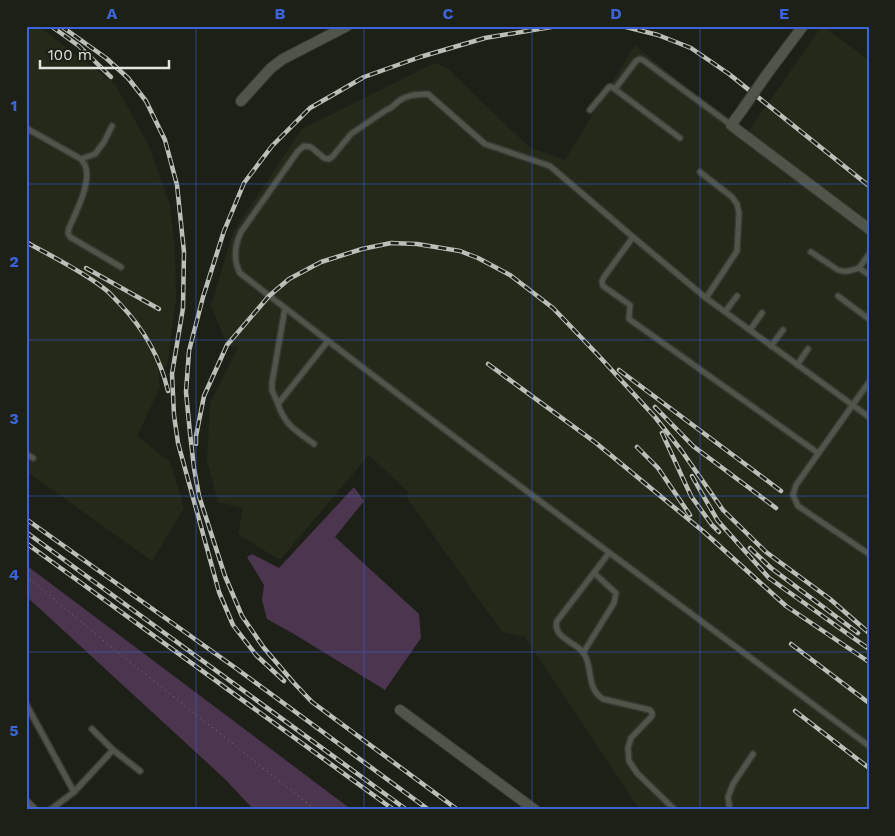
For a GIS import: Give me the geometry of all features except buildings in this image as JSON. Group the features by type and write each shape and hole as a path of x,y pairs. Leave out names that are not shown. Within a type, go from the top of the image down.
{"street":[{"path":"240,101 271,68 283,59 347,26"},
{"path":"803,26 731,125 869,229"},
{"path":"400,710 535,810"},
{"path":"26,803 33,810"}],"lane":[{"path":"615,89 636,61 644,60 731,125"},
{"path":"590,110 608,87 612,87 680,138"},
{"path":"869,417 706,298 550,166 485,144 428,94 400,100 390,109 352,134 329,159 324,158 312,147 304,146 298,151 241,232 237,242 236,259 240,273 609,553 869,746"},
{"path":"80,159 95,154 112,126"},
{"path":"26,128 80,159 86,166 85,191 68,233 70,237 121,267"},
{"path":"700,172 732,197 737,204 739,212 737,252 706,298"},
{"path":"632,237 602,281 604,286 630,305 629,318 818,453"},
{"path":"811,252 842,272 859,268 869,254"},
{"path":"859,268 869,275"},
{"path":"725,312 737,296"},
{"path":"838,296 869,320"},
{"path":"286,308 272,390 281,415 290,426 314,444"},
{"path":"750,330 762,313"},
{"path":"771,346 783,330"},
{"path":"278,404 328,341"},
{"path":"797,365 808,349"},
{"path":"869,382 796,485 793,495 798,506 869,554"},
{"path":"26,454 33,458"},
{"path":"609,553 557,621 557,632 583,653 597,695 603,699 652,712 652,716 631,738 628,748 629,761 637,773 675,810"},
{"path":"583,653 614,603 616,593 594,573"},
{"path":"26,704 74,792"},
{"path":"92,729 113,750 140,771"},
{"path":"50,810 74,792 113,750"},
{"path":"730,810 728,797 733,784 753,754"}],"path":[{"path":"26,576 115,650 316,810"}],"shaded area":[{"path":"26,26 38,26 115,84 148,144 170,205 175,252 176,300 167,366 158,370 160,387 137,436 170,462 184,508 152,561 26,471"},
{"path":"822,26 869,60 869,810 640,810 525,637 502,632 407,498 408,492 369,455 280,560 238,534 243,508 218,502 207,461 210,403 238,347 227,345 211,306 233,232 302,129 435,63 447,68 529,147 565,160 635,45 745,136"},
{"path":"354,487 364,501 335,537 419,614 421,638 385,690 267,619 262,600 264,585 247,557 252,554 279,568"},
{"path":"26,565 352,810 254,810 226,780 26,596"}],"railway":[{"path":"51,26 79,46 111,77"},
{"path":"61,26 106,58 128,78 146,101 165,140 177,185 184,252 183,308 172,374 174,415 178,443 219,592 233,625 256,655 284,681"},
{"path":"458,810 312,702 264,648 242,616 225,576 199,496 186,392 189,351 203,297 224,231 244,183 272,146 310,108 364,77 420,57 485,38 557,26"},
{"path":"622,26 658,35 691,48 729,74 869,186"},
{"path":"26,242 88,277 113,297 136,323 150,344 165,378 168,391"},
{"path":"196,444 204,396 227,345 269,296 289,279 321,262 362,249 391,243 417,244 460,251 510,275 553,308 655,417 681,450 723,510 766,552 830,599 869,633"},
{"path":"86,268 159,309"},
{"path":"488,364 596,443 704,532 786,606 869,662"},
{"path":"619,370 781,491"},
{"path":"655,407 693,446 776,508"},
{"path":"662,433 691,496 719,532"},
{"path":"637,447 658,468 690,515"},
{"path":"692,476 718,521 769,578 869,649"},
{"path":"26,519 237,669 429,810"},
{"path":"26,532 407,810"},
{"path":"26,543 394,810"},
{"path":"750,548 771,568 858,633"},
{"path":"791,644 869,703"},
{"path":"795,711 869,768"}]}
